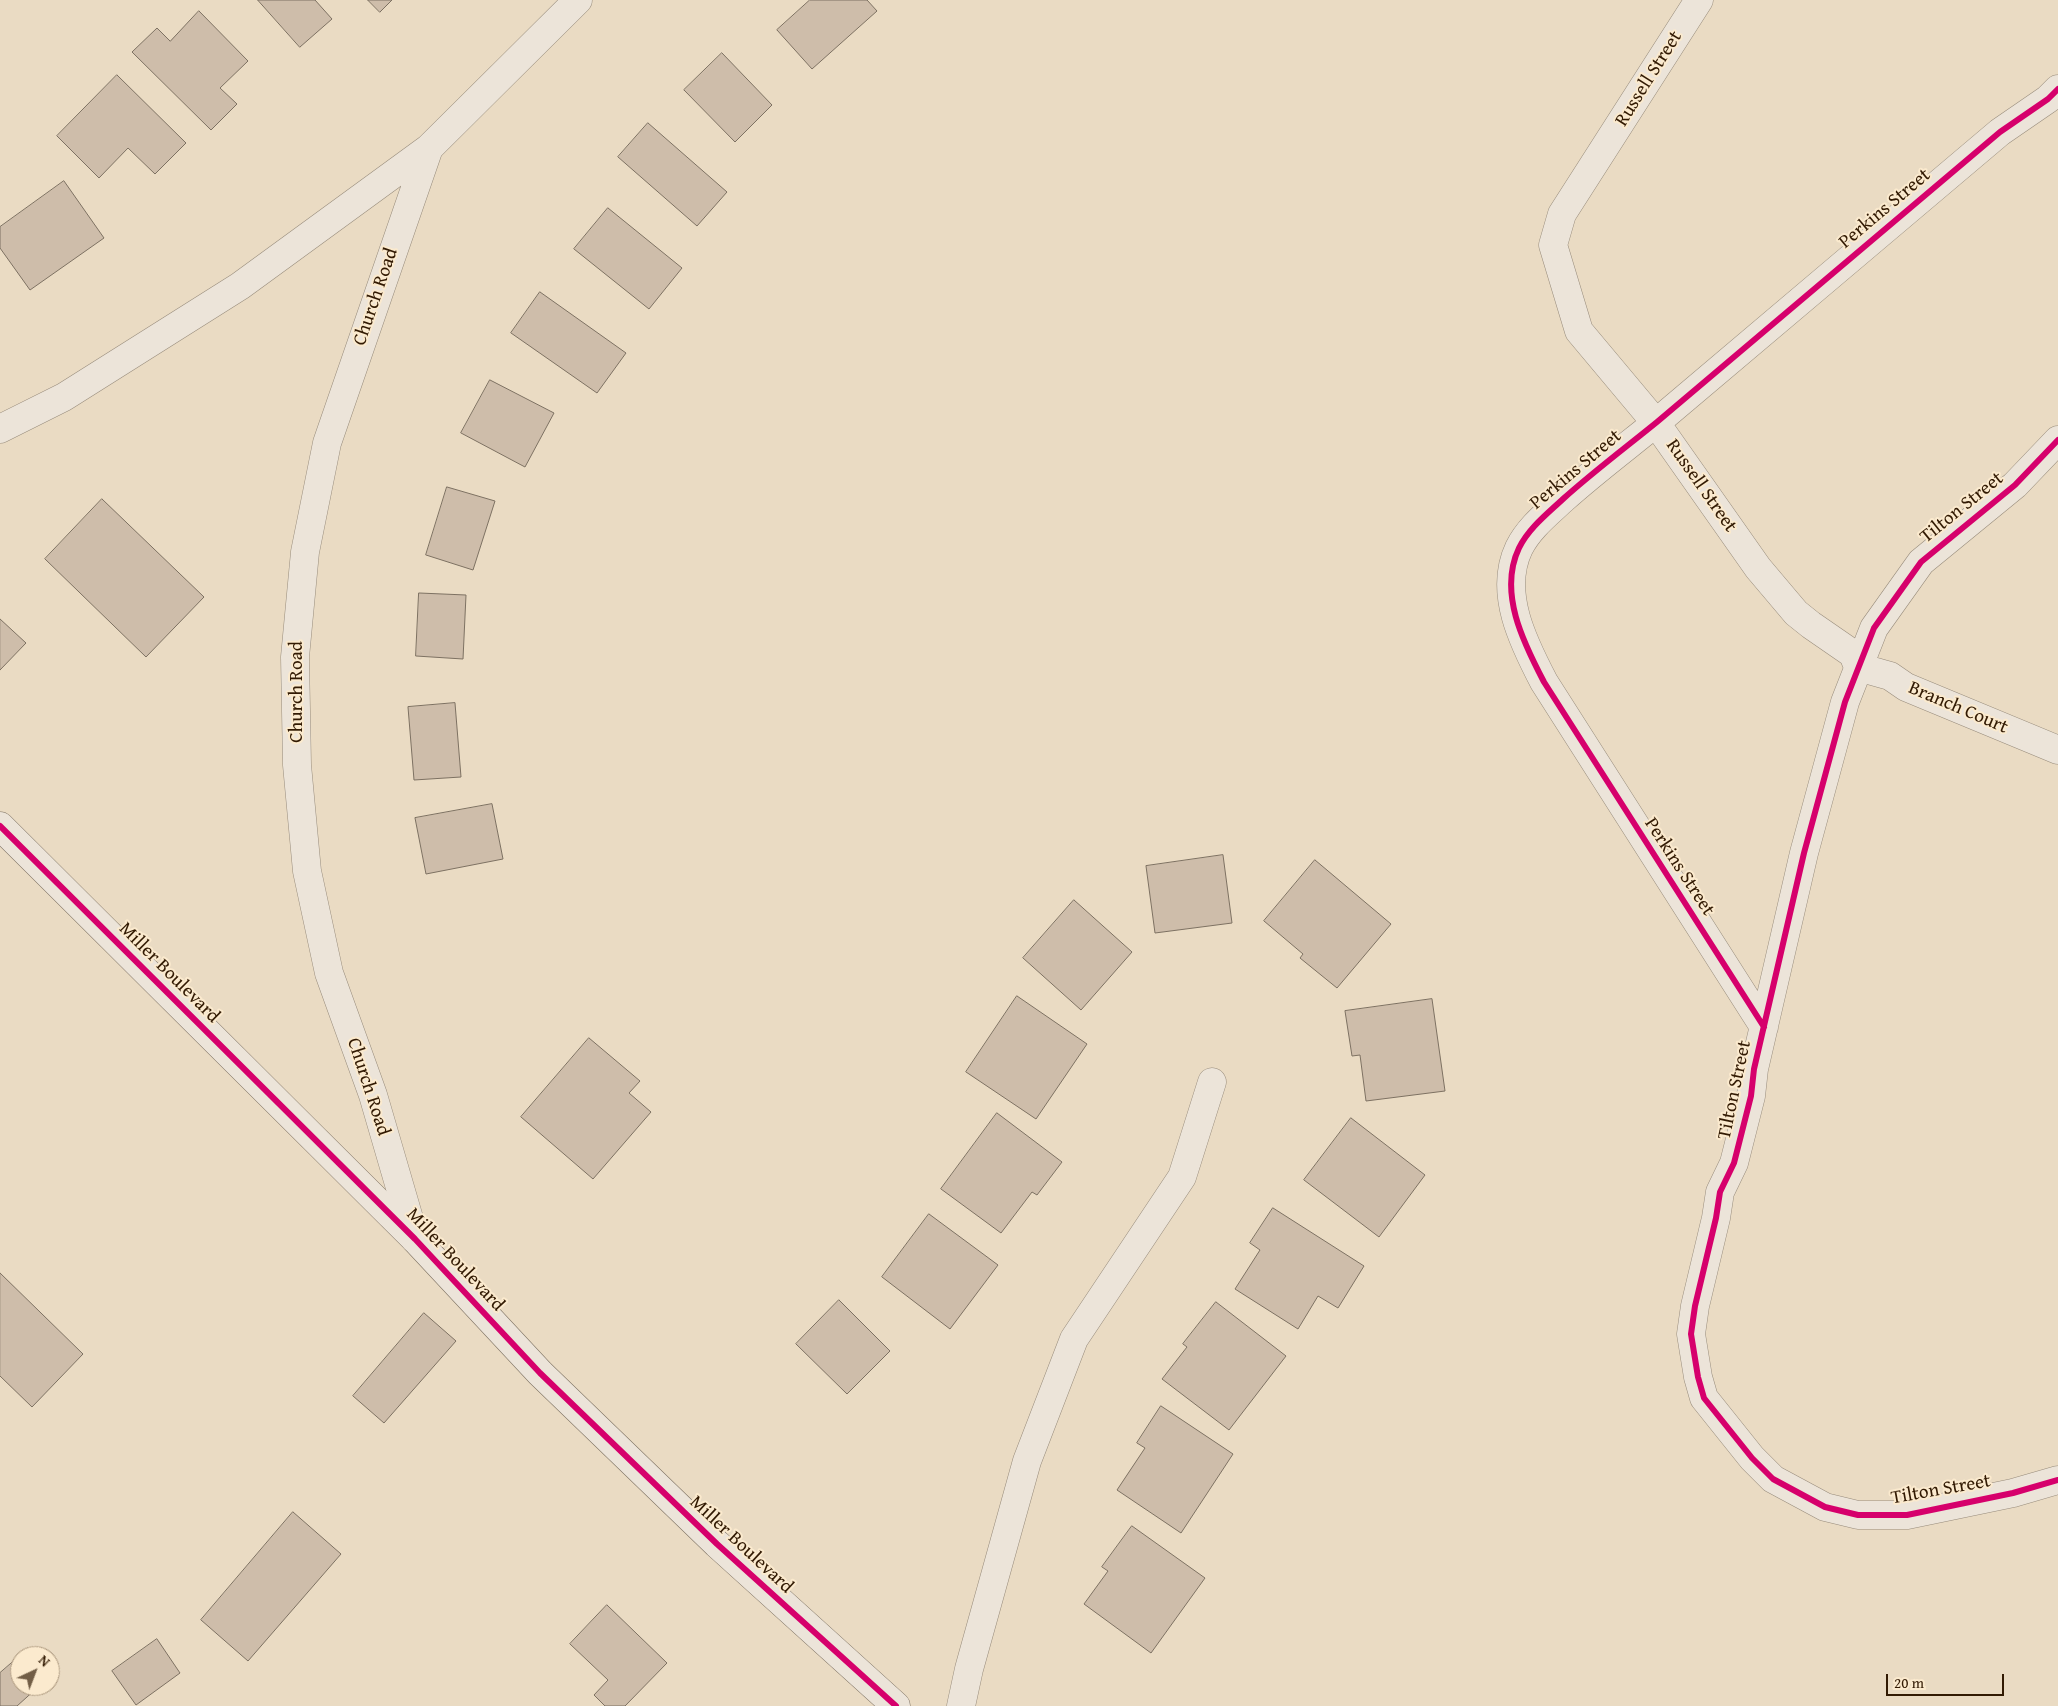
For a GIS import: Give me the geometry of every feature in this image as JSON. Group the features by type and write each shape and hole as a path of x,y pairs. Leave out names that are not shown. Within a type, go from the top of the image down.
{"street":[{"name":"Church Road","path":"0,430 64,396 240,286 429,148 578,0"},
{"name":"Russell Street","path":"1699,0 1562,214 1553,245 1579,331 1656,423 1758,568 1796,613 1810,625 1853,654 1858,667"},
{"name":"Perkins Street","path":"1764,1027 1544,682 1530,656 1512,603 1511,576 1519,548 1536,523 1585,479 1656,423 2000,132 2048,99 2058,89"},
{"name":"Church Road","path":"415,1239 373,1095 329,973 307,871 298,765 295,657 305,552 327,443 429,148"},
{"name":"Tilton Street","path":"2058,440 2016,485 1921,562 1874,628 1845,702 1804,853 1754,1069 1751,1096 1737,1154 1720,1192 1716,1218 1695,1306 1691,1334 1698,1378 1704,1398 1752,1458 1773,1479 1825,1507 1858,1515 1907,1515 2013,1493 2058,1480"},
{"name":"Branch Court","path":"1858,667 1890,676 1906,687 2058,750"},
{"name":"Miller Boulevard","path":"0,826 415,1239 540,1373 717,1544 896,1706"},
{"path":"961,1706 969,1669 1027,1461 1074,1339 1182,1177 1212,1082"}],"building":[{"path":"258,0 315,0 332,19 300,47"},
{"path":"368,0 392,0 380,12"},
{"path":"810,0 867,0 877,11 812,69 777,30"},
{"path":"199,11 248,61 220,88 237,104 211,130 132,52 157,28 170,41"},
{"path":"722,53 772,105 735,142 684,90"},
{"path":"117,75 186,143 155,174 128,148 99,178 57,136"},
{"path":"648,123 727,192 697,226 618,157"},
{"path":"64,181 104,238 30,290 0,248 0,227"},
{"path":"608,208 682,268 649,309 574,249"},
{"path":"540,292 626,353 597,393 511,333"},
{"path":"490,380 554,413 525,467 461,433"},
{"path":"447,487 495,501 473,570 426,555"},
{"path":"102,499 204,597 146,657 45,559"},
{"path":"419,593 466,595 463,659 416,656"},
{"path":"0,619 26,643 0,670"},
{"path":"455,703 461,777 414,780 408,707"},
{"path":"492,804 503,859 426,874 415,818"},
{"path":"1223,855 1232,923 1155,933 1146,866"},
{"path":"1315,860 1391,924 1337,988 1300,958 1303,954 1264,921"},
{"path":"1074,900 1132,952 1081,1010 1023,958"},
{"path":"1017,996 1087,1044 1036,1119 966,1072"},
{"path":"1432,999 1445,1091 1366,1101 1360,1055 1352,1056 1345,1011"},
{"path":"589,1038 640,1081 629,1093 651,1112 593,1179 521,1117"},
{"path":"997,1113 1062,1162 1037,1195 1032,1192 1001,1233 941,1189"},
{"path":"1351,1118 1425,1175 1379,1237 1304,1180"},
{"path":"1273,1208 1364,1266 1338,1308 1318,1296 1298,1329 1235,1289 1260,1250 1250,1243"},
{"path":"929,1214 998,1265 950,1329 882,1277"},
{"path":"0,1273 83,1354 32,1407 0,1376"},
{"path":"839,1300 890,1351 847,1394 796,1344"},
{"path":"1216,1302 1286,1356 1229,1430 1162,1379 1187,1347 1183,1344"},
{"path":"424,1313 456,1341 384,1423 353,1396"},
{"path":"1161,1406 1233,1454 1181,1533 1117,1490 1145,1448 1137,1443"},
{"path":"293,1512 341,1554 248,1661 201,1620"},
{"path":"1132,1526 1205,1578 1151,1653 1084,1604 1108,1571 1102,1567"},
{"path":"607,1605 667,1663 625,1706 605,1706 594,1695 608,1680 570,1644"},
{"path":"157,1639 180,1673 136,1705 112,1671"},
{"path":"10,1664 10,1696 28,1696 17,1706 0,1706 0,1673"}],"cycle path":[{"path":"1764,1027 1544,682 1521,634 1516,616 1512,599 1513,565 1519,548 1528,534 1574,489 1700,386 2000,132 2048,99 2058,89"},
{"path":"2058,440 2015,485 1921,562 1874,628 1845,702 1804,853 1754,1069 1751,1096 1734,1163 1720,1192 1716,1218 1695,1306 1691,1334 1698,1377 1704,1398 1752,1458 1773,1479 1825,1507 1858,1515 1907,1515 2013,1493 2058,1480"},
{"path":"0,826 415,1239 540,1373 717,1544 896,1706"}]}
